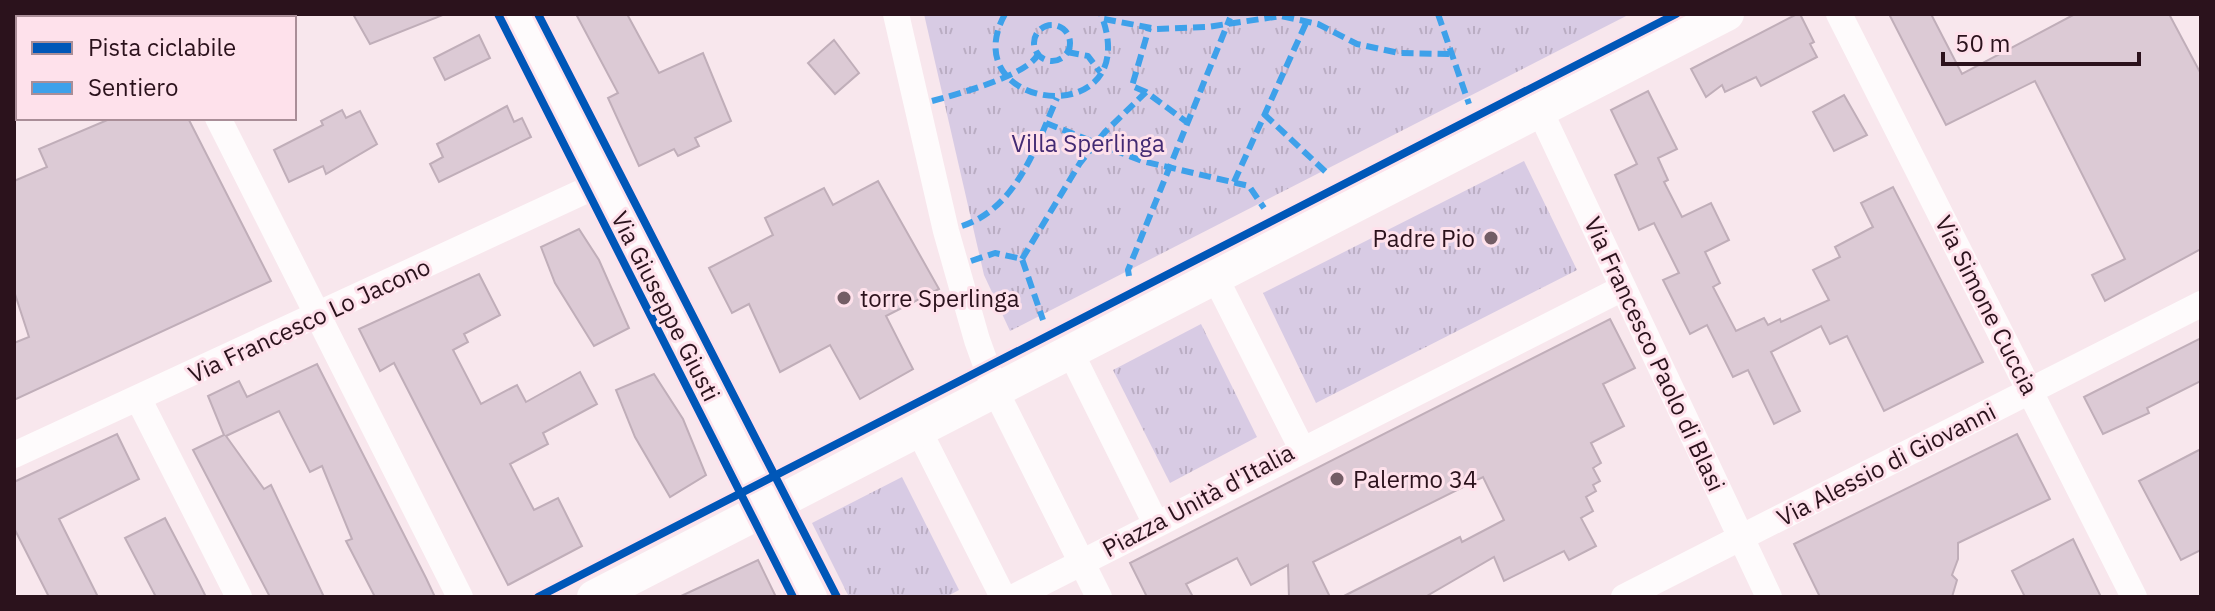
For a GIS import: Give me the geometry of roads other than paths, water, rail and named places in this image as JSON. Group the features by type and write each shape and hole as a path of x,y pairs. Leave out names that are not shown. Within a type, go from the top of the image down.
{"street":[{"name":"Via Giuseppe Giusti","path":"518,14 814,597"},
{"path":"896,14 956,269 995,390 1099,597"},
{"path":"594,597 1727,14"},
{"name":"Via Simone Cuccia","path":"1839,14 2134,597"},
{"name":"Via Francesco Paolo di Blasi","path":"1540,111 1769,597"},
{"path":"219,120 460,597"},
{"name":"Via Francesco Lo Jacono","path":"14,455 139,400 604,182"},
{"name":"Piazza Unità d'Italia","path":"1014,597 1302,449 1215,277"},
{"path":"1302,449 1623,288"},
{"name":"Via Alessio di Giovanni","path":"1635,594 2201,304"},
{"path":"1070,351 1156,524"},
{"path":"139,400 239,597"},
{"path":"918,429 1003,597"}],"place":[{"name":"Padre Pio","path":"1491,238"},
{"name":"torre Sperlinga","path":"844,298"},
{"name":"Palermo 34","path":"1337,479"}],"park label":[{"name":"Villa Sperlinga","path":"1088,143"}]}
